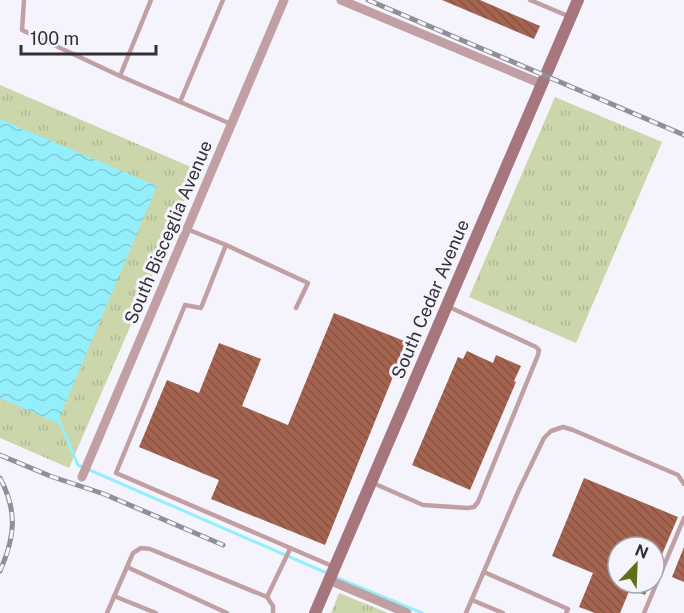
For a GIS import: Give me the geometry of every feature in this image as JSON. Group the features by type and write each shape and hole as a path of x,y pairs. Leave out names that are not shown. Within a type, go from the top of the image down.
{"main road":[{"name":"South Cedar Avenue","path":"315,613 578,0"}],"street":[{"name":"South Bisceglia Avenue","path":"82,477 284,0"},
{"path":"341,0 542,84"},
{"path":"329,580 407,613"}],"lane":[{"path":"24,0 22,30 231,124"},
{"path":"180,102 223,0"},
{"path":"530,0 571,18"},
{"path":"120,76 149,1"},
{"path":"187,229 308,283 296,308"},
{"path":"225,245 201,308 185,305 116,473 335,567"},
{"path":"371,483 423,505 468,508 474,507 478,502 539,350 447,306"},
{"path":"466,613 544,438 551,430 563,427 573,430 678,475 684,484"},
{"path":"644,613 684,518"},
{"path":"107,613 133,553 141,548 150,549 267,597 273,606 273,613"},
{"path":"267,597 290,549"},
{"path":"127,567 227,613"},
{"path":"484,572 568,609 566,613"},
{"path":"114,596 156,613"},
{"path":"472,600 503,613"}],"green space":[{"path":"0,85 198,170 69,468 0,438"},
{"path":"555,97 662,142 576,343 469,297"},
{"path":"339,593 388,613 331,613"}],"water":[{"path":"0,119 157,186 57,423 0,398"}],"building":[{"path":"442,0 480,0 540,26 534,39"},
{"path":"334,313 407,342 325,545 211,499 219,480 139,447 167,380 199,393 219,343 261,359 242,406 288,425"},
{"path":"467,351 493,363 496,355 521,366 470,490 412,465 458,357 463,359"},
{"path":"584,478 678,517 666,545 666,535 606,535 606,595 628,595 620,613 595,613 579,607 593,573 552,556"},
{"path":"684,547 684,582 672,577"}],"waterway":[{"path":"57,416 78,465 329,574"},
{"path":"335,577 422,613"}],"railway":[{"path":"368,0 684,135"},
{"path":"0,455 50,476 104,494 223,545"},
{"path":"0,478 12,513 9,547 0,571"}]}
